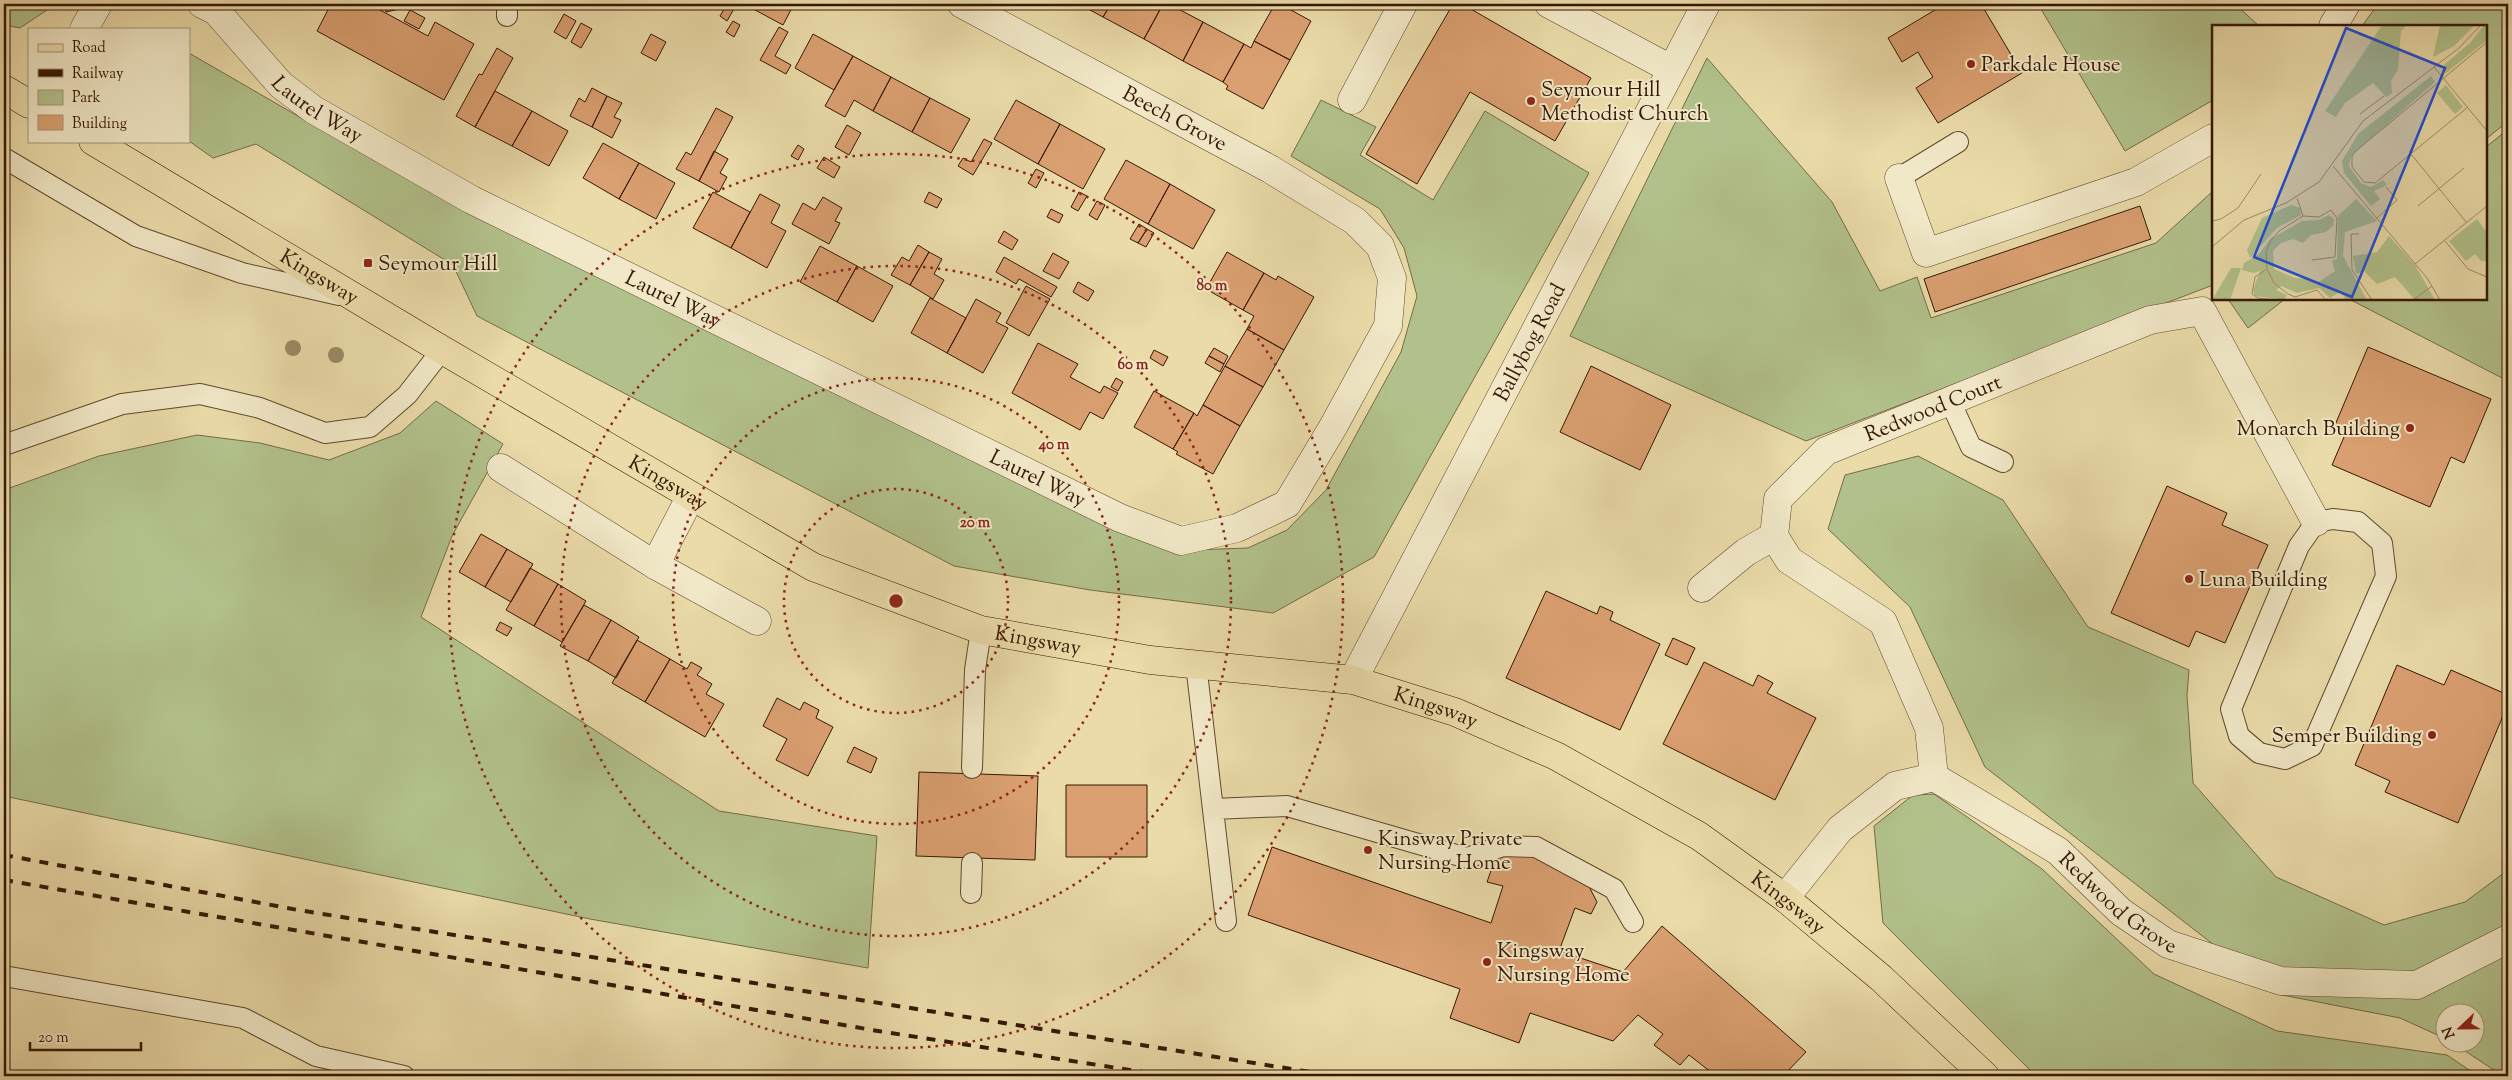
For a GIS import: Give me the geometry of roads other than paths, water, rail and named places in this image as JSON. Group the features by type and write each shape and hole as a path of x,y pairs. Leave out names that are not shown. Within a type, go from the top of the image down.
{"main road":[{"path":"4,89 28,103"},
{"name":"Kingsway","path":"95,142 442,350 813,567 980,630 1150,660 1353,680 1455,712 1556,756 1699,836 1785,898 1881,978 1985,1076"}],"street":[{"path":"85,28 98,4"},
{"name":"Laurel Way","path":"202,4 216,11 281,86 314,110 472,200 1120,518 1181,541 1238,528 1286,504 1333,427 1388,326 1392,278 1380,246"},
{"name":"Beech Grove","path":"962,4 1270,169 1355,221 1380,246"},
{"path":"1352,100 1403,4"},
{"path":"1549,4 1671,68"},
{"name":"Ballybog Road","path":"1353,680 1706,4"},
{"path":"2334,25 2346,4"},
{"path":"1899,178 1926,253 2136,182 2212,139"},
{"name":"Redwood Court","path":"1774,536 1778,499 1826,451 2150,320 2202,312 2316,522"},
{"path":"501,468 655,565 757,621"},
{"path":"655,565 691,496"},
{"path":"1702,588 1746,552 1774,536 1789,560 1883,622 1929,728 1934,777 1896,786 1840,829 1785,898"},
{"name":"Redwood Grove","path":"1934,777 2058,851 2122,912 2168,944 2281,981 2417,985 2508,939"}],"lane":[{"path":"1899,178 1958,142"},
{"path":"4,158 136,236 242,273 358,299"},
{"path":"4,445 122,404 200,394 260,408 325,433 370,427 407,395 442,350"},
{"path":"1950,401 1971,448 2003,462"},
{"path":"2333,519 2358,522 2382,544 2386,576 2312,746 2286,759 2259,753 2239,736 2231,709 2299,546 2316,522 2333,519"},
{"path":"972,768 975,670 980,630"},
{"path":"1196,664 1226,921"},
{"path":"1213,809 1287,806 1467,858 1503,846 1536,847 1614,890 1633,922"},
{"path":"971,894 972,863"},
{"path":"4,976 243,1018 316,1056 404,1076"}],"railway":[{"path":"4,855 298,910 1335,1076"},
{"path":"4,880 878,1031 1169,1076"}],"place":[{"name":"Parkdale House","path":"1971,64"},
{"name":"Seymour Hill Methodist Church","path":"1531,101"},
{"name":"Seymour Hill","path":"368,263"},
{"name":"Monarch Building","path":"2410,428"},
{"name":"Luna Building","path":"2189,579"},
{"name":"Semper Building","path":"2432,735"},
{"name":"Kinsway Private Nursing Home","path":"1368,850"},
{"name":"Kingsway Nursing Home","path":"1487,962"}]}
